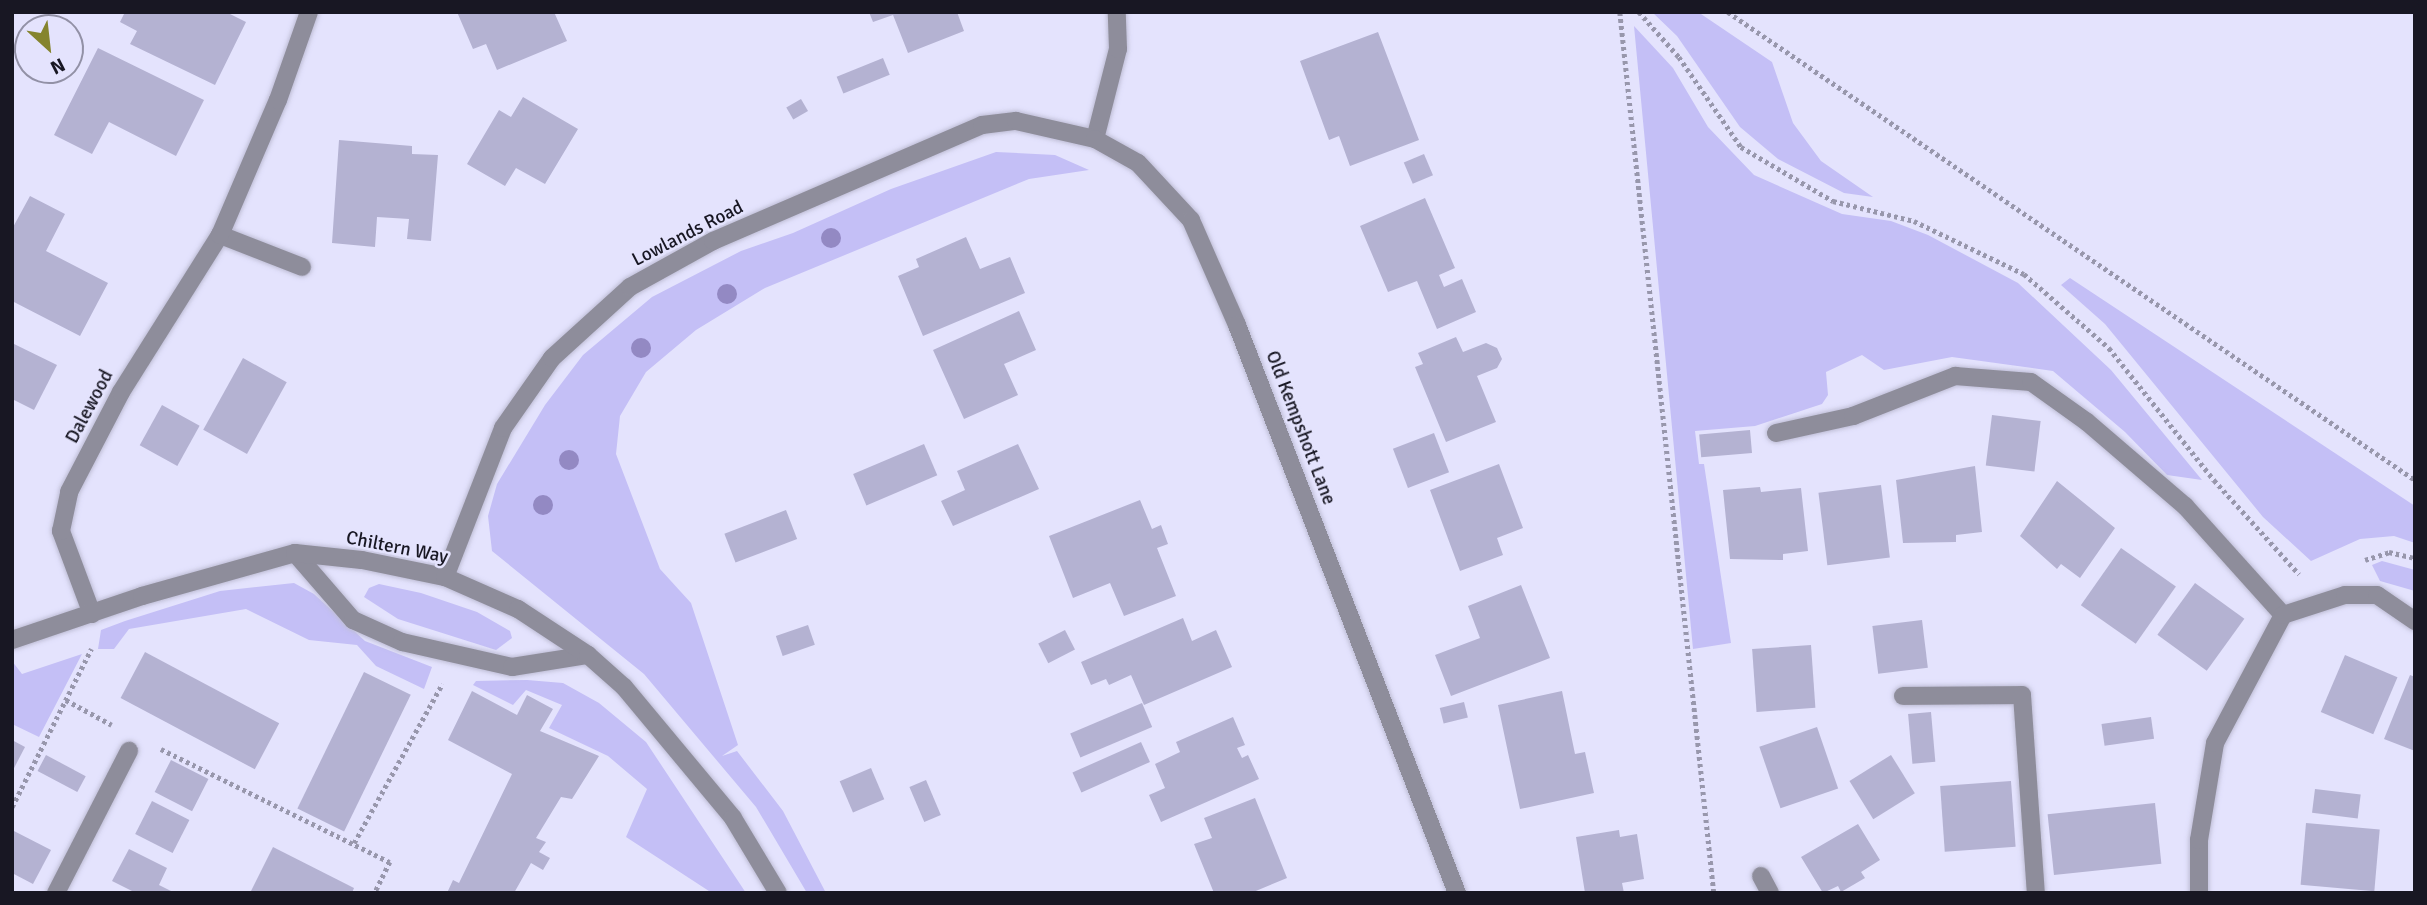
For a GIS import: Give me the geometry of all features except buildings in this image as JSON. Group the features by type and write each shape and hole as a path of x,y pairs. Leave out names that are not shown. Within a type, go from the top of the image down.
{"street":[{"name":"Dalewood","path":"92,614 61,531 69,492 121,392 220,235 278,100 309,12"},
{"path":"1095,139 1118,49 1118,12"},
{"name":"Lowlands Road","path":"445,577 503,428 552,358 630,287 713,241 982,125 1016,121 1095,139"},
{"name":"Old Kempshott Lane","path":"1095,139 1138,163 1191,219 1237,325 1457,893"},
{"path":"220,235 302,267"},
{"path":"1776,433 1853,416 1955,376 2031,382 2087,422 2185,506 2283,615"},
{"path":"295,553 353,620 402,642 512,667 589,656"},
{"name":"Chiltern Way","path":"12,640 295,553 362,560 445,577 518,609 589,656 624,687 733,818 778,893"},
{"path":"2199,893 2199,840 2215,743 2283,615 2345,595 2377,595 2415,621"},
{"path":"1903,696 2022,695 2036,893"},
{"path":"56,893 129,751"},
{"path":"1760,876 1770,893"}],"path":[{"path":"1620,12 1714,893"},
{"path":"1639,12 1679,57 1741,147 1833,201 1914,221 2024,274 2109,348 2214,480 2302,578 2312,578"},
{"path":"1728,12 2415,480"},
{"path":"2352,565 2389,552 2415,558"},
{"path":"12,807 96,639"},
{"path":"354,843 446,677"},
{"path":"66,700 115,726"},
{"path":"157,747 390,862 374,893"}],"shaded area":[{"path":"1652,12 1698,12 1772,62 1793,123 1821,161 1873,197 1844,193 1778,159 1740,127 1677,36"},
{"path":"1634,26 1673,68 1708,127 1754,175 1842,214 1891,221 1928,235 2018,283 2111,370 2202,480 2167,475 2125,432 2053,371 1952,357 1884,370 1862,355 1826,372 1828,395 1822,404 1755,426 1695,431 1699,464 1704,464 1731,643 1693,649"},
{"path":"996,152 1055,155 1089,170 1029,179 765,288 696,330 646,372 620,416 616,454 660,569 691,603 738,745 722,756 737,751 783,811 826,893 807,893 756,807 644,674 492,551 488,516 497,484 545,405 583,355 652,297 741,251 793,233 891,189"},
{"path":"2070,278 2415,506 2415,543 2394,536 2360,539 2311,561 2263,517 2105,324 2061,285"},
{"path":"2382,561 2415,570 2415,591 2380,581 2372,565"},
{"path":"294,583 314,594 365,641 432,667 424,689 376,666 357,645 309,640 246,609 129,629 114,649 98,649 101,630 125,621 220,591"},
{"path":"379,584 421,593 477,612 510,631 512,638 496,650 398,619 364,597 369,588"},
{"path":"82,654 39,737 12,724 12,661 22,674"},
{"path":"527,680 563,683 599,703 646,742 746,893 712,893 626,837 647,789 608,756 549,728 562,705 526,690 513,705 473,685 476,681"}]}
